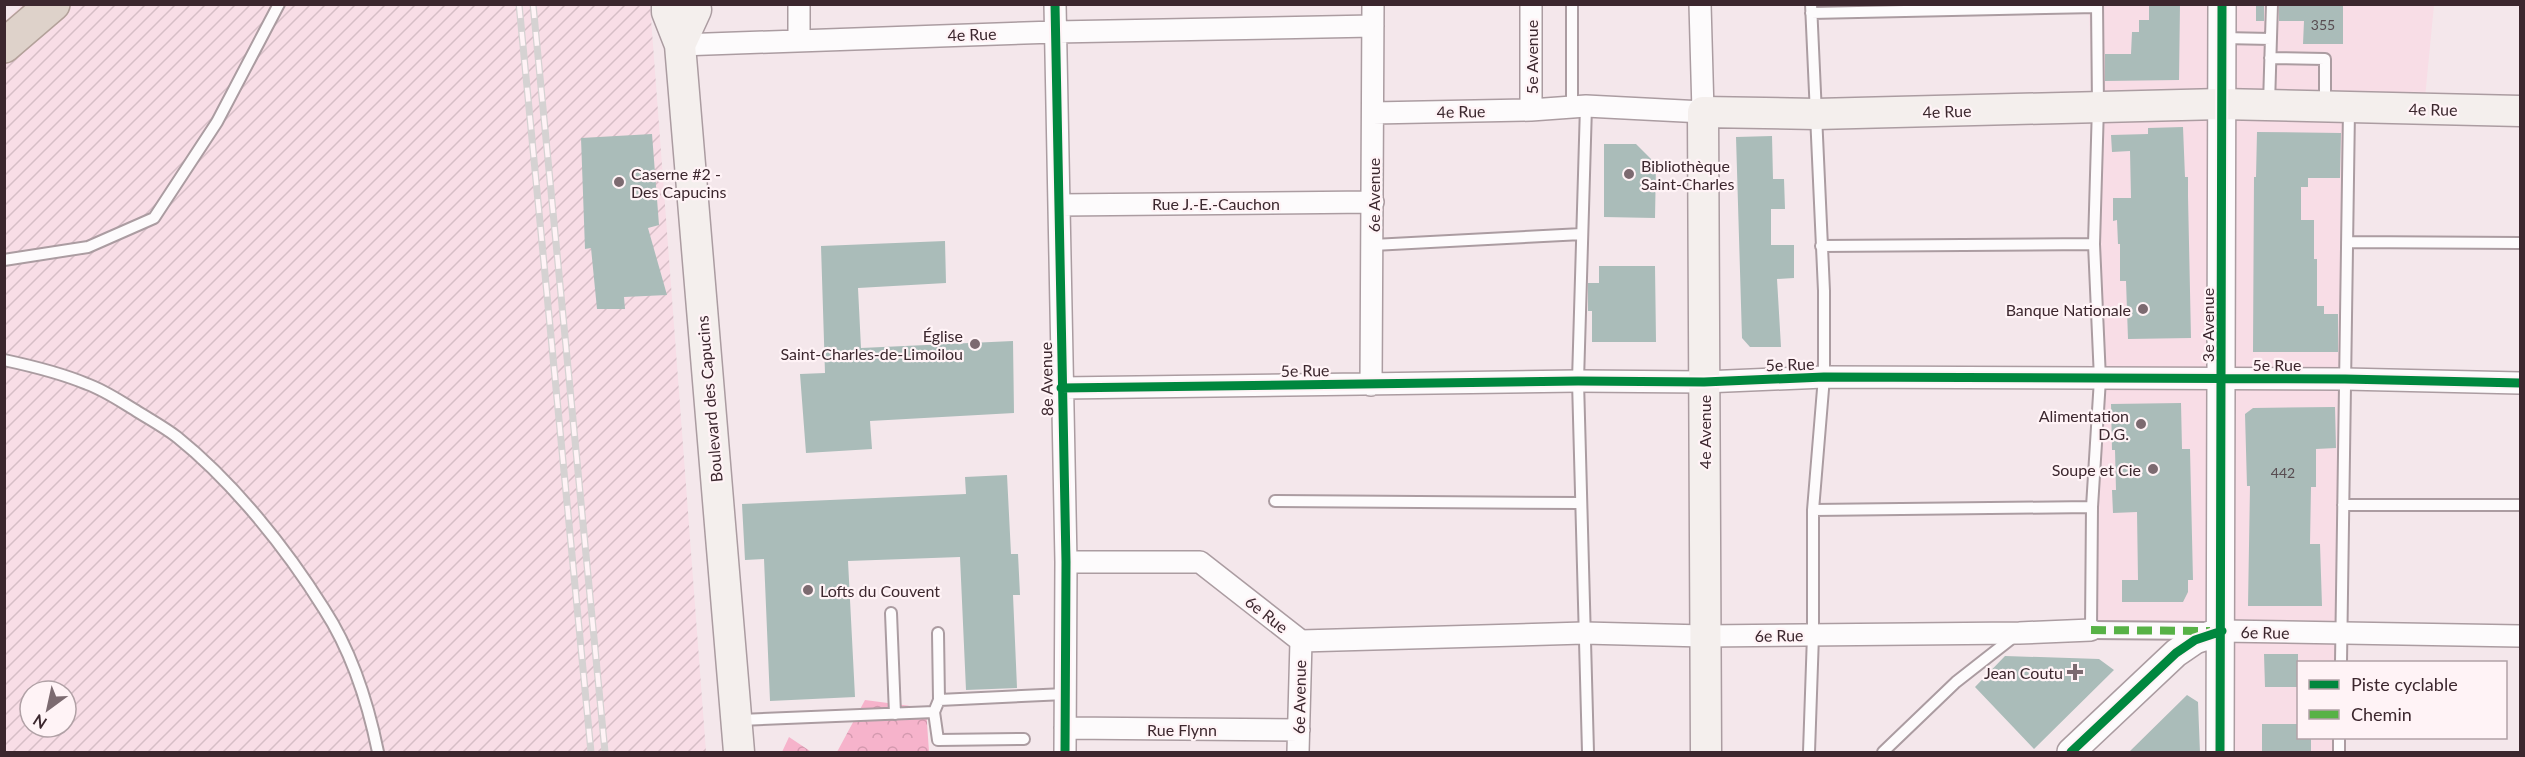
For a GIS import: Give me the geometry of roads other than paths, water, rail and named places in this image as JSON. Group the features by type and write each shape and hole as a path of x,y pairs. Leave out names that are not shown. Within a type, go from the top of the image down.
{"highway":[{"path":"4,46 53,4"}],"main road":[{"name":"Boulevard des Capucins","path":"667,4 667,12 680,45 739,753"},
{"name":"Boulevard des Capucins","path":"680,45 696,10 695,4"},
{"name":"4e Rue","path":"1702,112 1816,114 2221,104 2520,111"},
{"name":"4e Avenue","path":"1702,112 1706,753"}],"street":[{"path":"799,4 799,40"},
{"name":"8e Avenue","path":"1055,4 1065,562 1065,753"},
{"name":"6e Avenue","path":"1371,385 1373,4"},
{"name":"5e Avenue","path":"1531,4 1531,110"},
{"name":"4e Avenue","path":"1700,4 1702,112"},
{"name":"3e Avenue","path":"2220,753 2222,4"},
{"name":"4e Rue","path":"680,45 1055,32 1373,26"},
{"name":"4e Rue","path":"1373,113 1579,107 1702,112"},
{"name":"Rue J.-E.-Cauchon","path":"1059,205 1373,202"},
{"name":"5e Rue","path":"1061,388 1578,381 1704,382 1824,377 2345,379 2520,383"},
{"name":"6e Rue","path":"1065,562 1200,562 1301,641 1584,633 1704,636 2019,633 2091,630 2520,636"},
{"path":"2072,753 2176,653 2195,640 2222,631"},
{"name":"6e Avenue","path":"1298,753 1301,641"},
{"name":"Rue Flynn","path":"1065,728 1299,730"}],"lane":[{"path":"4,260 88,247 154,218 217,122 279,4"},
{"path":"1572,4 1579,107 1582,234 1578,381 1588,753"},
{"path":"2269,105 2272,4"},
{"path":"1809,753 1813,635 1813,510 1824,377 1811,9 2097,6 2098,106 2094,244 2100,379 2092,507 2091,630"},
{"path":"2221,38 2271,39"},
{"path":"2270,58 2325,59 2337,106 2347,242 2341,661"},
{"path":"1372,245 1582,234"},
{"path":"2347,242 2520,243"},
{"path":"1821,246 2094,244"},
{"path":"4,360 32,366 88,384 114,397 176,437 228,484 275,541 325,610 355,670 371,719 378,753"},
{"path":"1275,501 1581,503"},
{"path":"2343,505 2520,505"},
{"path":"1813,510 2092,507"},
{"path":"891,613 895,714"},
{"path":"938,633 939,700 934,712 938,740 1024,739"},
{"path":"1883,753 1956,682 2019,633"},
{"path":"939,700 1065,694"},
{"path":"736,720 934,712"}],"railway":[{"path":"519,4 591,752"},
{"path":"533,4 605,752"}],"place":[{"name":"Bibliothèque Saint-Charles","path":"1629,174"},
{"name":"Caserne #2 - Des Capucins","path":"619,182"},
{"name":"Banque Nationale","path":"2143,309"},
{"name":"Église Saint-Charles-de-Limoilou","path":"975,344"},
{"name":"Alimentation D.G.","path":"2141,424"},
{"name":"Soupe et Cie","path":"2153,469"},
{"name":"Lofts du Couvent","path":"808,590"},
{"name":"Jean Coutu","path":"2075,672"}]}
